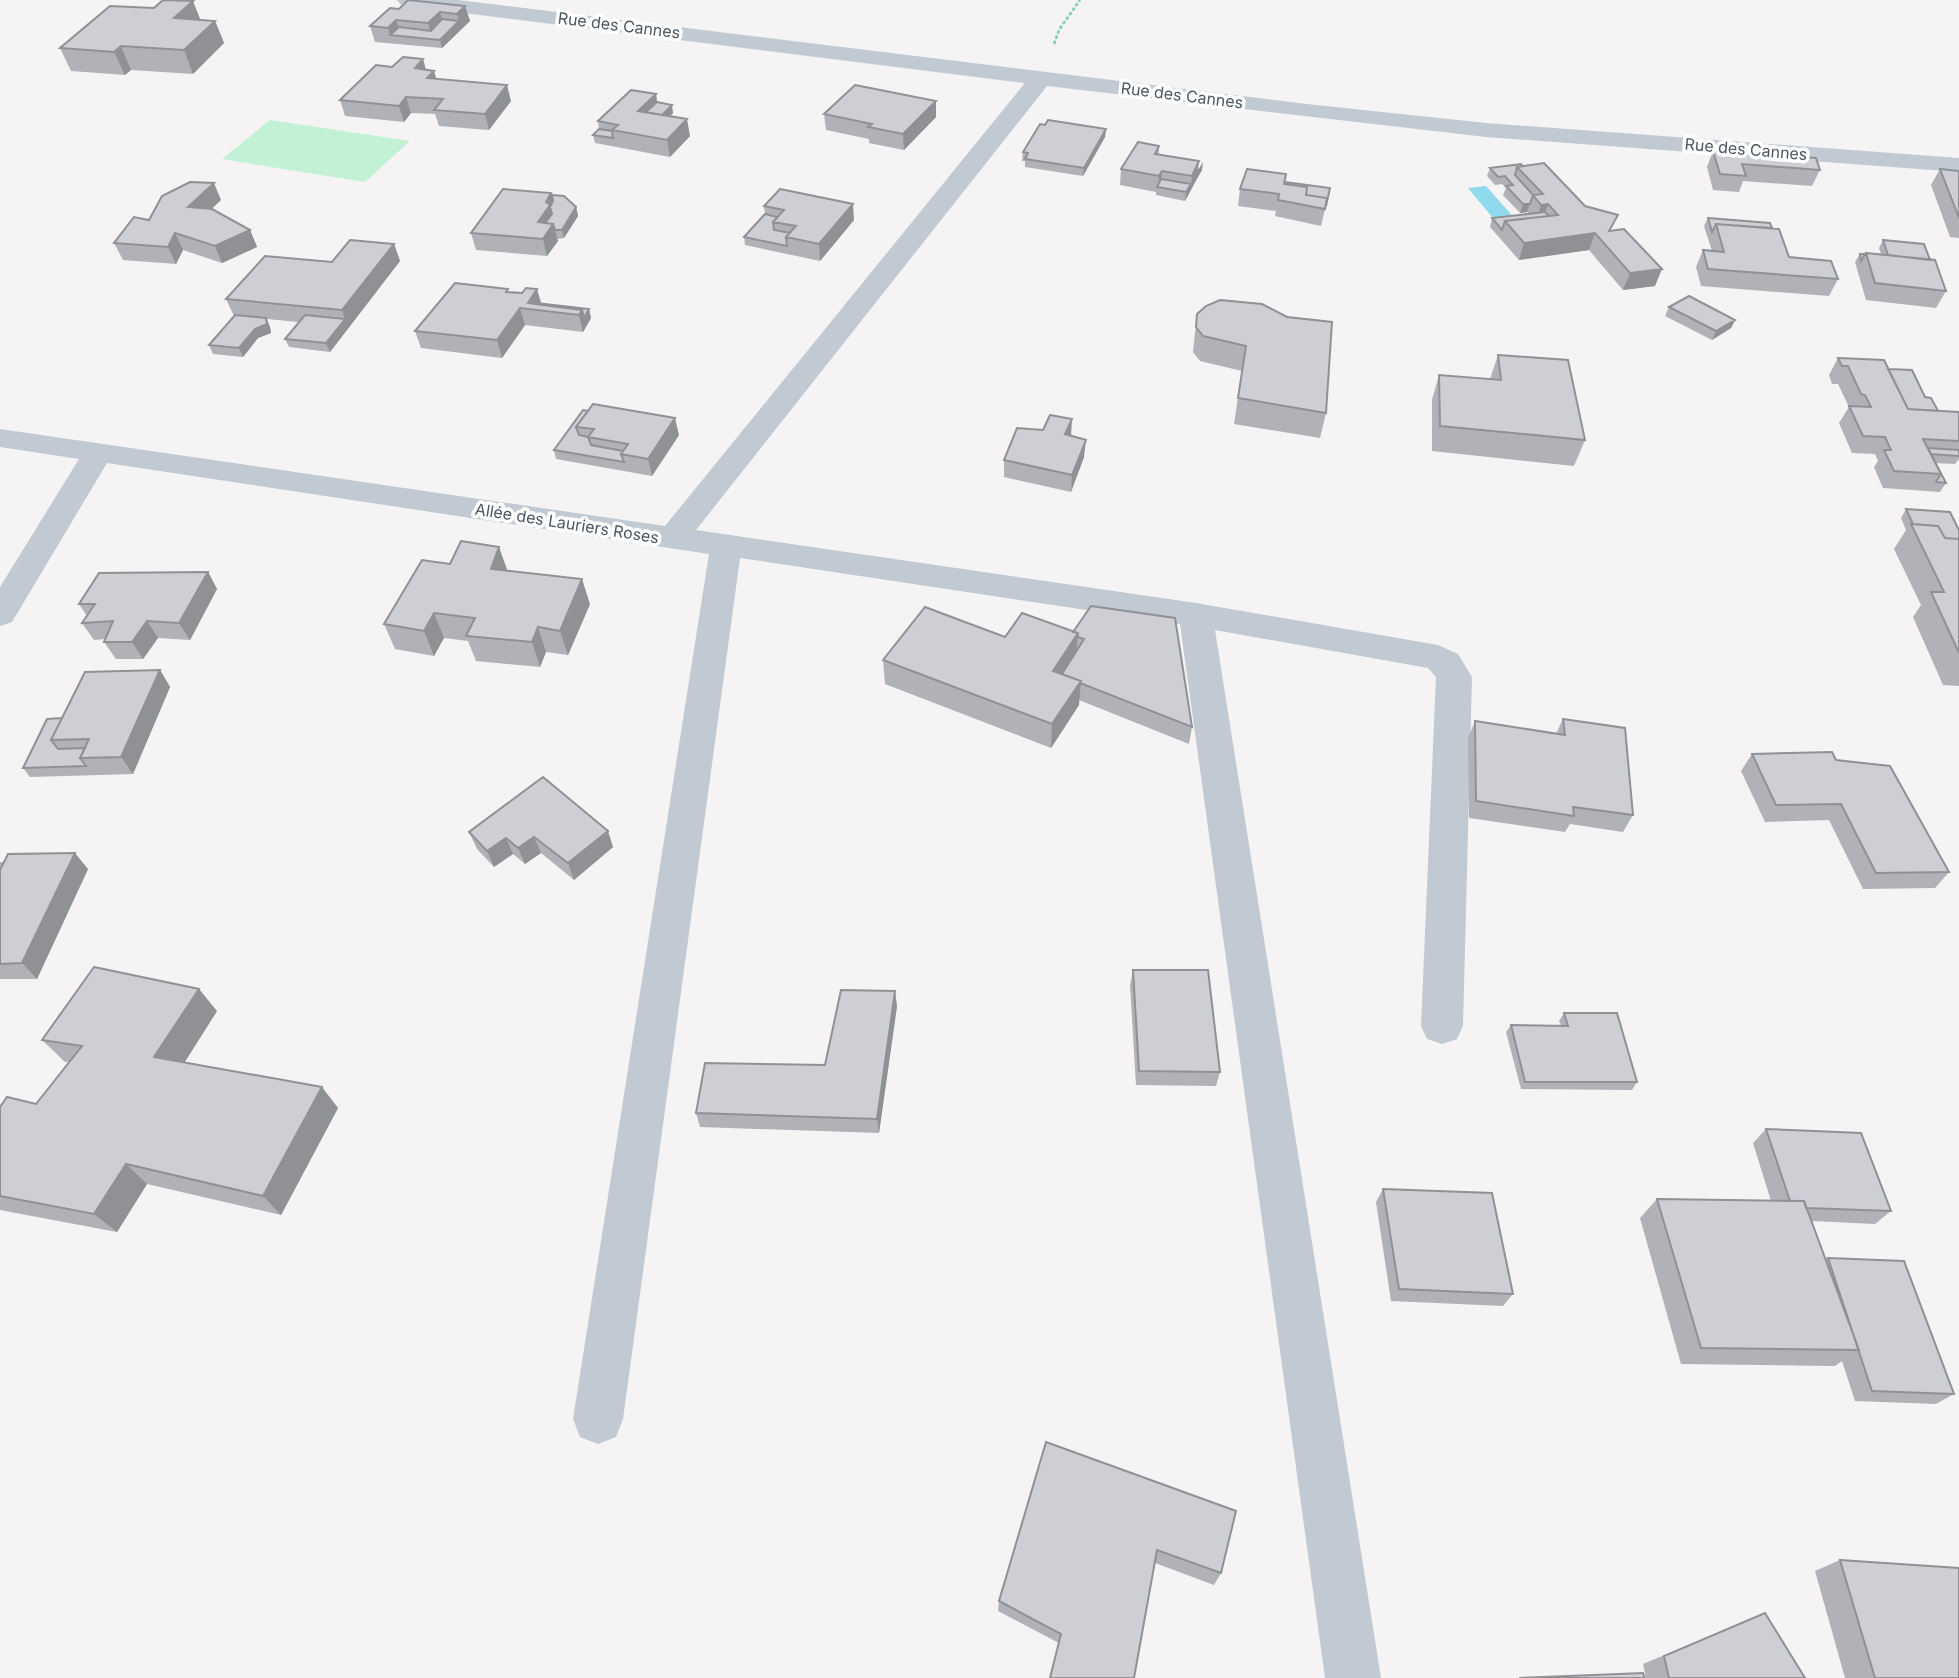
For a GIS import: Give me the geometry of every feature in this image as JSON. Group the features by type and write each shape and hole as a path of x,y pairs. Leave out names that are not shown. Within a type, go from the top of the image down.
{"street":[{"name":"Rue des Cannes","path":"407,0 1307,111 1474,128 1959,165"},
{"name":"Allée des Lauriers Roses","path":"0,438 672,539 1042,77"},
{"path":"0,614 99,452"},
{"path":"672,539 1196,615 1431,655 1446,663 1454,677 1442,1026"},
{"path":"598,1419 726,545"},
{"path":"1196,615 1353,1678"}],"path":[{"path":"1042,77 1059,30 1080,0"}],"green space":[{"path":"270,120 410,141 365,182 222,159"}],"water":[{"path":"1486,186 1517,221 1498,224 1468,188"}],"building":[{"path":"163,0 193,1 174,18 215,21 184,50 121,46 114,52 60,48 110,6 154,8"},
{"path":"408,0 465,6 457,14 440,12 428,23 396,20 388,28 370,26 390,8 399,9"},
{"path":"442,19 459,21 440,40 390,35 399,27 431,31"},
{"path":"403,57 423,59 415,68 434,71 427,78 507,85 485,114 434,110 443,99 406,97 399,106 340,100 376,65 392,67"},
{"path":"855,85 936,101 903,134 824,114"},
{"path":"631,90 656,94 638,111 687,119 667,140 612,130 618,125 598,121"},
{"path":"657,102 672,105 662,115 646,112"},
{"path":"1048,120 1106,129 1084,168 1025,159 1028,153 1023,152 1040,124 1045,125"},
{"path":"599,129 612,131 613,138 593,135"},
{"path":"1138,142 1159,146 1155,154 1199,161 1192,176 1162,171 1159,176 1121,169"},
{"path":"1713,151 1816,158 1820,170 1742,164 1746,176 1720,174"},
{"path":"1544,163 1585,206 1618,215 1609,231 1624,229 1662,269 1630,273 1595,233 1524,243 1505,221 1558,215 1548,204 1541,205 1533,195 1543,194 1517,167"},
{"path":"1521,164 1523,166 1517,167 1515,175 1533,195 1530,204 1523,204 1506,186 1513,185 1505,176 1498,177 1490,168"},
{"path":"1247,169 1286,174 1284,184 1307,187 1306,195 1327,198 1325,209 1278,200 1279,194 1240,189"},
{"path":"1940,169 1959,171 1959,218"},
{"path":"1161,179 1191,184 1186,192 1157,187"},
{"path":"190,182 214,183 188,207 212,209 250,230 215,246 175,233 168,247 114,243 134,217 149,220 162,196"},
{"path":"1284,184 1330,188 1326,206 1327,198 1306,195 1307,187"},
{"path":"503,189 551,193 546,202 550,205 538,222 553,224 543,239 471,233"},
{"path":"780,189 853,204 819,244 786,237 796,226 773,222 784,210 764,206"},
{"path":"552,195 564,196 576,207 562,230 555,230 553,224 545,223 552,214"},
{"path":"1545,212 1549,216 1505,221 1502,230 1492,218"},
{"path":"765,214 777,217 773,222 774,230 790,233 786,237 787,246 744,237"},
{"path":"1708,218 1770,223 1772,228 1716,224 1712,232"},
{"path":"1716,224 1779,229 1789,257 1831,261 1838,279 1708,269 1703,250 1724,252"},
{"path":"350,240 394,244 342,310 226,299 265,256 332,262"},
{"path":"1883,240 1924,244 1930,260 1888,255"},
{"path":"1866,253 1935,260 1946,291 1875,283"},
{"path":"455,283 508,289 506,292 522,293 526,288 537,289 528,303 582,310 579,315 520,308 497,340 415,331"},
{"path":"1689,296 1735,320 1716,331 1669,307"},
{"path":"1220,300 1262,304 1287,317 1332,322 1326,413 1238,398 1246,346 1203,336 1196,327 1197,314 1206,306"},
{"path":"536,303 589,309 584,318 582,310"},
{"path":"235,315 266,318 267,324 255,329 239,348 209,345"},
{"path":"305,315 345,319 326,343 285,339"},
{"path":"1498,355 1568,360 1585,440 1440,426 1439,375 1501,380"},
{"path":"1838,358 1884,360 1908,409 1959,412 1959,441 1923,439 1941,474 1894,471 1884,450 1891,450 1885,437 1863,436 1849,406 1871,407 1865,395 1861,394 1848,366 1842,366"},
{"path":"1888,369 1912,370 1925,397 1931,398 1938,411 1908,409"},
{"path":"593,404 675,418 648,459 621,454 628,444 588,437 594,429 576,427"},
{"path":"583,410 588,411 576,427 579,435 588,437 591,445 623,451 621,454 624,462 554,450"},
{"path":"1050,415 1072,419 1065,434 1086,440 1072,475 1004,460 1017,428 1043,430"},
{"path":"1928,448 1959,450 1959,456 1931,454"},
{"path":"1931,454 1946,483 1936,482 1941,474"},
{"path":"1906,509 1950,512 1959,530 1959,539 1945,538 1938,526 1913,524"},
{"path":"1911,524 1938,526 1945,538 1959,539 1959,653 1931,592 1944,592"},
{"path":"461,541 499,547 491,569 582,579 560,631 538,627 532,642 466,636 475,618 434,613 424,631 384,624 422,560 450,564"},
{"path":"208,572 179,623 147,621 132,642 104,642 113,621 82,623 95,604 79,604 99,573"},
{"path":"1091,606 1175,618 1192,727 1062,674 1084,639 1073,632"},
{"path":"925,607 1005,637 1022,613 1078,633 1053,671 1081,681 1052,724 883,660"},
{"path":"160,670 121,757 80,758 89,739 51,740 85,672"},
{"path":"62,718 51,740 58,749 85,748 80,758 86,766 23,768 47,719"},
{"path":"1563,719 1625,728 1633,815 1573,807 1574,816 1476,801 1475,721 1565,735"},
{"path":"1832,752 1836,760 1890,766 1949,872 1876,873 1841,804 1776,805 1752,754"},
{"path":"543,777 608,831 568,863 534,837 518,848 506,838 487,851 469,832"},
{"path":"75,853 22,963 0,964 0,870 8,854"},
{"path":"94,967 199,989 154,1057 322,1087 263,1196 126,1164 94,1214 0,1196 0,1107 7,1097 36,1104 82,1046 42,1040"},
{"path":"1133,970 1208,970 1220,1072 1139,1071"},
{"path":"841,990 895,991 877,1119 696,1113 705,1063 825,1065"},
{"path":"1564,1013 1617,1013 1637,1082 1525,1082 1511,1025 1568,1026"},
{"path":"1766,1129 1861,1133 1891,1211 1806,1208 1804,1201 1790,1201"},
{"path":"1383,1189 1492,1193 1513,1294 1399,1289"},
{"path":"1657,1199 1804,1201 1859,1350 1701,1348"},
{"path":"1828,1258 1904,1261 1954,1394 1872,1391"},
{"path":"1046,1442 1236,1511 1221,1573 1157,1550 1134,1678 1050,1678 1061,1634 999,1601"},
{"path":"1840,1560 1959,1568 1959,1678 1875,1678"},
{"path":"1765,1613 1805,1678 1669,1678 1664,1656"},
{"path":"1643,1673 1645,1678 1519,1678"}]}
